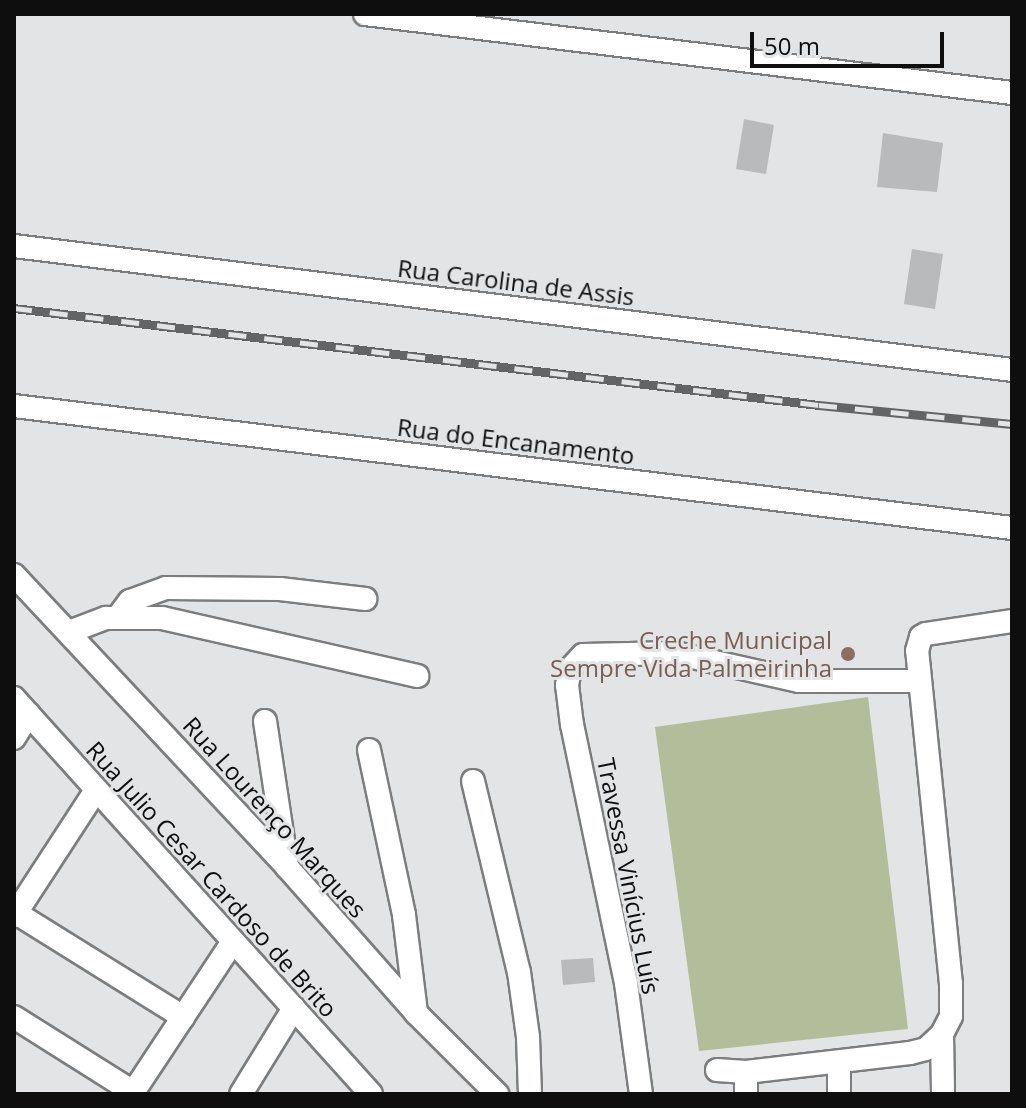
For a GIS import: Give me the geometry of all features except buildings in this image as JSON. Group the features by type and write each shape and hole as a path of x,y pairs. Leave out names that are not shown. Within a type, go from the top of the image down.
{"street":[{"path":"365,14 1012,93"},
{"name":"Rua Carolina de Assis","path":"14,246 1012,370"},
{"name":"Rua do Encanamento","path":"14,406 1012,528"},
{"name":"Rua Lourenço Marques","path":"14,575 287,867 416,1013 497,1094"},
{"path":"117,618 130,601 166,588 280,589 365,599"},
{"path":"69,632 106,618 162,618 417,676"},
{"path":"717,1070 746,1083 839,1062 926,1049 942,1034 951,1016 951,984 917,651 921,637 935,631 1012,621"},
{"name":"Travessa Vinícius Luís","path":"641,1094 626,983 572,725 567,685 570,669 583,655 675,653 799,681 919,681"},
{"path":"14,738 22,706"},
{"name":"Rua Julio Cesar Cardoso de Brito","path":"22,706 366,1092"},
{"path":"265,721 287,867"},
{"path":"369,750 404,915 416,1013"},
{"path":"473,781 519,972 528,1037 530,1094"},
{"path":"96,790 15,914 183,1017"},
{"path":"14,1017 133,1093 232,943"},
{"path":"241,1094 294,1008"},
{"path":"942,1034 943,1094"},
{"path":"839,1062 839,1094"}],"green space":[{"path":"868,697 908,1029 699,1051 655,727"}],"railway":[{"path":"14,308 819,405 1012,424"}],"place":[{"name":"Creche Municipal Sempre Vida Palmeirinha","path":"848,654"}]}
